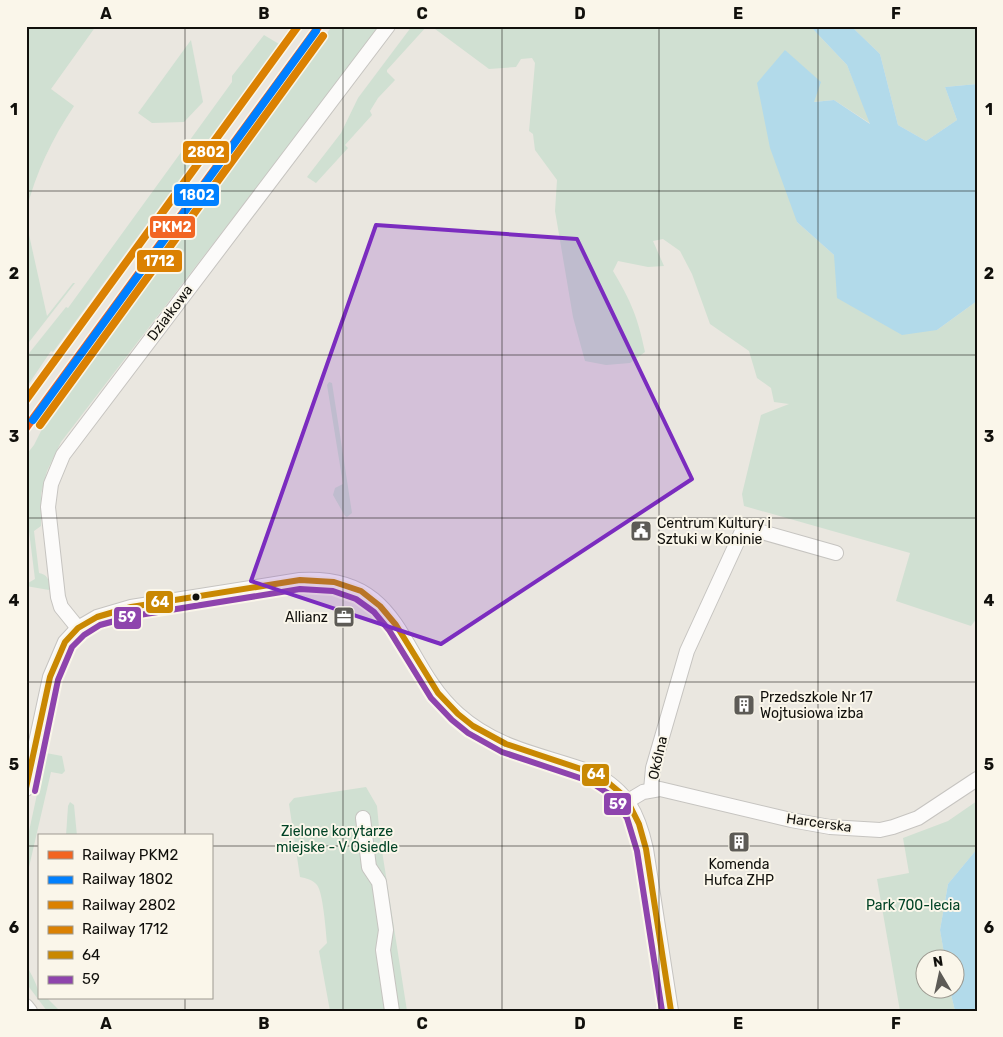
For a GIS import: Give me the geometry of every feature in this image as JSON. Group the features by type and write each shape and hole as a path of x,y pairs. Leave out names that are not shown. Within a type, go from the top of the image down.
{"street":[{"name":"Działkowa","path":"78,628 59,602 48,518 51,484 63,455 388,26"},
{"name":"Okólna","path":"628,801 643,792 652,790 653,768 688,651 744,527 836,553"},
{"path":"26,789 50,677 65,642 78,628 97,617 130,607 300,580 321,579 342,582 374,599 388,613 445,702 475,728 507,745 593,773 618,789 628,801 641,828 646,849 670,1011"},
{"name":"Harcerska","path":"652,790 668,790 791,820 830,827 880,830 918,818 977,779"},
{"path":"363,818 369,867 379,882 386,930 383,950 392,1011"},
{"path":"26,1006 30,1011"}],"highlighted area":[{"path":"376,225 577,239 692,479 441,644 251,581"}],"green space":[{"path":"26,26 96,26 51,89 74,106 46,156 26,211"},
{"path":"332,26 380,26 61,442 47,471 41,494 41,526 34,531 39,573 45,575 48,579 49,590 26,586 35,579 29,531 26,529 26,455 34,445 42,429 186,232"},
{"path":"412,26 427,26 387,70 395,80 378,98 370,111 372,115 345,145 348,148 316,183 307,177 341,133 358,98"},
{"path":"431,26 810,26 847,65 871,124 834,100 813,102 785,50 797,222 834,255 937,330 977,301 977,618 971,626 896,601 910,553 744,506 742,494 761,415 789,404 774,402 771,388 757,378 749,351 710,324 692,274 680,251 663,239 653,241 664,266 648,267 618,261 613,271 633,310 640,329 645,352 630,363 606,365 585,361 573,317 555,211 557,180 535,150 533,134 529,131 535,63 532,58 521,59 516,67 489,69"},
{"path":"851,26 937,26 940,29 947,26 977,26 977,84 945,87 957,120 926,141 898,125 880,54"},
{"path":"264,35 279,44 53,352 51,351 26,388 26,357 66,307 68,308 232,82 232,76"},
{"path":"191,40 203,102 184,122 152,123 138,113"},
{"path":"26,221 47,316 73,283 75,283 26,346"},
{"path":"329,382 332,383 352,513 347,517 333,495 335,488 343,484 327,385"},
{"path":"46,753 62,756 65,771 62,774 51,772 26,880 26,845"},
{"name":"Zielone korytarze miejske - V Osiedle","path":"366,787 377,806 380,838 407,1011 330,1011 319,951 327,943 321,895 315,883 300,877 289,804 294,798"},
{"name":"Park 700-lecia","path":"977,801 977,849 948,884 940,930 943,950 916,950 916,1000 952,1000 955,1011 900,1011 877,879 909,873 903,838 948,821"},
{"path":"70,802 74,805 77,834 66,834 68,806"},
{"path":"26,963 38,990 38,999 26,983"},
{"path":"39,1000 49,1000 60,1011 47,1011"}],"water":[{"path":"810,26 851,26 880,54 898,125 926,141 957,120 945,87 977,84 977,301 937,330 902,335 837,298 834,255 797,222 770,148 757,83 785,50 821,82 814,102 834,100 870,124 847,65"},
{"path":"977,849 977,1011 955,1011 952,1000 966,1000 966,950 943,950 940,930 948,884"}],"railway":[{"path":"26,396 295,26"}],"rail line":[{"name":"2802","path":"26,400 298,26"},
{"name":"PKM2","path":"26,428 319,26"},
{"name":"1802","path":"33,420 316,31"},
{"name":"1712","path":"40,425 323,36"}],"transit line":[{"name":"64","path":"26,788 50,677 65,642 78,628 97,617 131,607 300,580 334,582 361,591 380,606 396,625 438,693 458,714 473,726 506,744 593,773 623,795 639,824 646,849 671,1011"},
{"name":"59","path":"35,791 58,680 72,647 84,635 100,625 133,616 300,589 333,591 356,599 374,612 389,630 431,698 452,720 468,733 502,752 589,781 616,801 627,818 637,851 662,1011"}],"place":[{"name":"Centrum Kultury i Sztuki w Koninie","path":"641,531"},
{"name":"Allianz","path":"344,617"},
{"name":"Przedszkole Nr 17 Wojtusiowa izba","path":"744,705"},
{"name":"Komenda Hufca ZHP","path":"739,842"}]}
